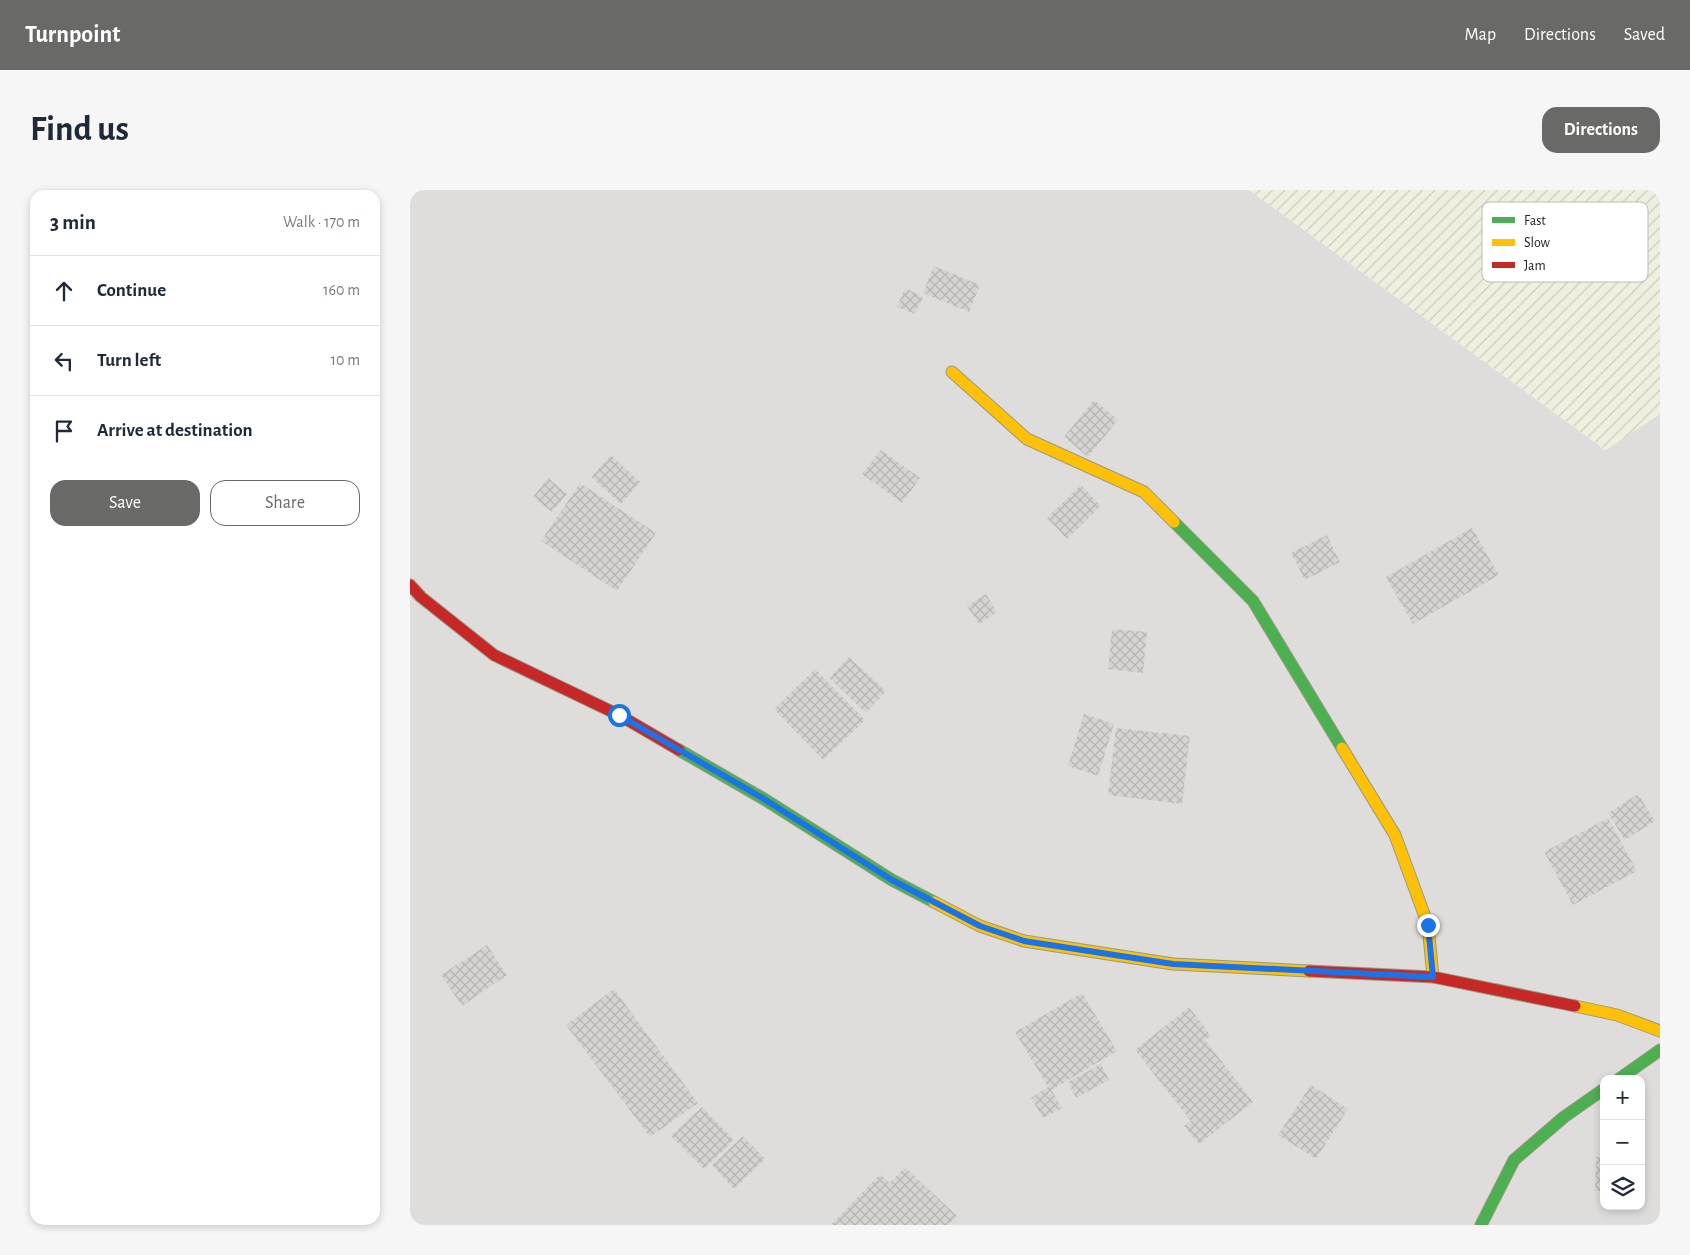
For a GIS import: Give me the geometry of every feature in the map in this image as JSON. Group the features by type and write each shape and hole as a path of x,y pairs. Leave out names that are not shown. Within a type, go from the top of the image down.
{"street":[{"path":"952,372 1027,439 1144,492 1253,600 1395,835 1428,925 1433,977"},
{"path":"410,585 494,655 619,715 764,799 892,880 980,926 1024,941 1173,964 1433,977 1617,1015 1660,1031"},
{"path":"1625,1075 1660,1050"},
{"path":"1481,1225 1514,1160 1564,1117 1600,1092"}],"shaded area":[{"path":"410,190 1249,190 1605,450 1660,414 1660,1225 410,1225"}],"green space":[{"path":"1249,190 1660,190 1660,414 1606,450"}],"building":[{"path":"934,266 980,285 969,312 923,293"},
{"path":"905,288 923,297 915,314 897,307"},
{"path":"1094,400 1118,420 1088,457 1064,437"},
{"path":"881,450 920,478 902,503 862,474"},
{"path":"611,455 640,482 621,504 591,477"},
{"path":"548,478 567,494 552,512 533,497"},
{"path":"580,483 656,533 617,591 541,541"},
{"path":"1081,485 1101,506 1067,539 1047,518"},
{"path":"1472,528 1499,575 1413,624 1386,577"},
{"path":"1327,535 1340,562 1305,580 1291,553"},
{"path":"986,594 997,612 979,624 967,606"},
{"path":"1112,629 1147,632 1143,673 1108,669"},
{"path":"849,657 886,691 866,713 829,678"},
{"path":"815,669 865,720 823,760 774,709"},
{"path":"1084,714 1114,724 1098,776 1068,766"},
{"path":"1116,728 1190,736 1182,804 1108,795"},
{"path":"1638,794 1655,821 1625,840 1608,813"},
{"path":"1608,818 1637,871 1573,905 1544,852"},
{"path":"487,945 507,975 462,1006 441,975"},
{"path":"614,989 698,1103 650,1137 566,1025"},
{"path":"1082,993 1117,1051 1050,1091 1052,1091 1062,1108 1043,1118 1031,1098 1048,1087 1015,1032"},
{"path":"1189,1007 1211,1036 1205,1040 1253,1102 1199,1144 1184,1126 1191,1121 1135,1050"},
{"path":"1101,1064 1109,1080 1076,1098 1068,1082"},
{"path":"1311,1085 1348,1109 1316,1159 1278,1135"},
{"path":"702,1107 734,1140 704,1169 671,1136"},
{"path":"743,1136 765,1159 734,1189 712,1165"},
{"path":"1596,1157 1600,1157 1600,1191 1595,1191"},
{"path":"905,1167 957,1216 948,1225 831,1225 880,1174 890,1183"}],"traffic: fast":[{"path":"1174,522 1253,601 1342,748"},
{"path":"679,750 764,799 892,880 934,902"},
{"path":"1625,1075 1660,1050"},
{"path":"1481,1225 1514,1160 1564,1117 1600,1092"}],"traffic: slow":[{"path":"952,372 1027,439 1144,492 1174,522"},
{"path":"1342,748 1395,835 1428,925 1433,977"},
{"path":"934,902 980,926 1024,941 1173,964 1309,971"},
{"path":"1575,1006 1617,1015 1660,1031"}],"traffic: jam":[{"path":"410,585 421,597 494,655 619,715 679,750"},
{"path":"1309,971 1433,977 1575,1006"}],"route":[{"path":"619,715 764,799 892,880 980,926 1024,941 1173,964 1433,977 1428,925"}]}
